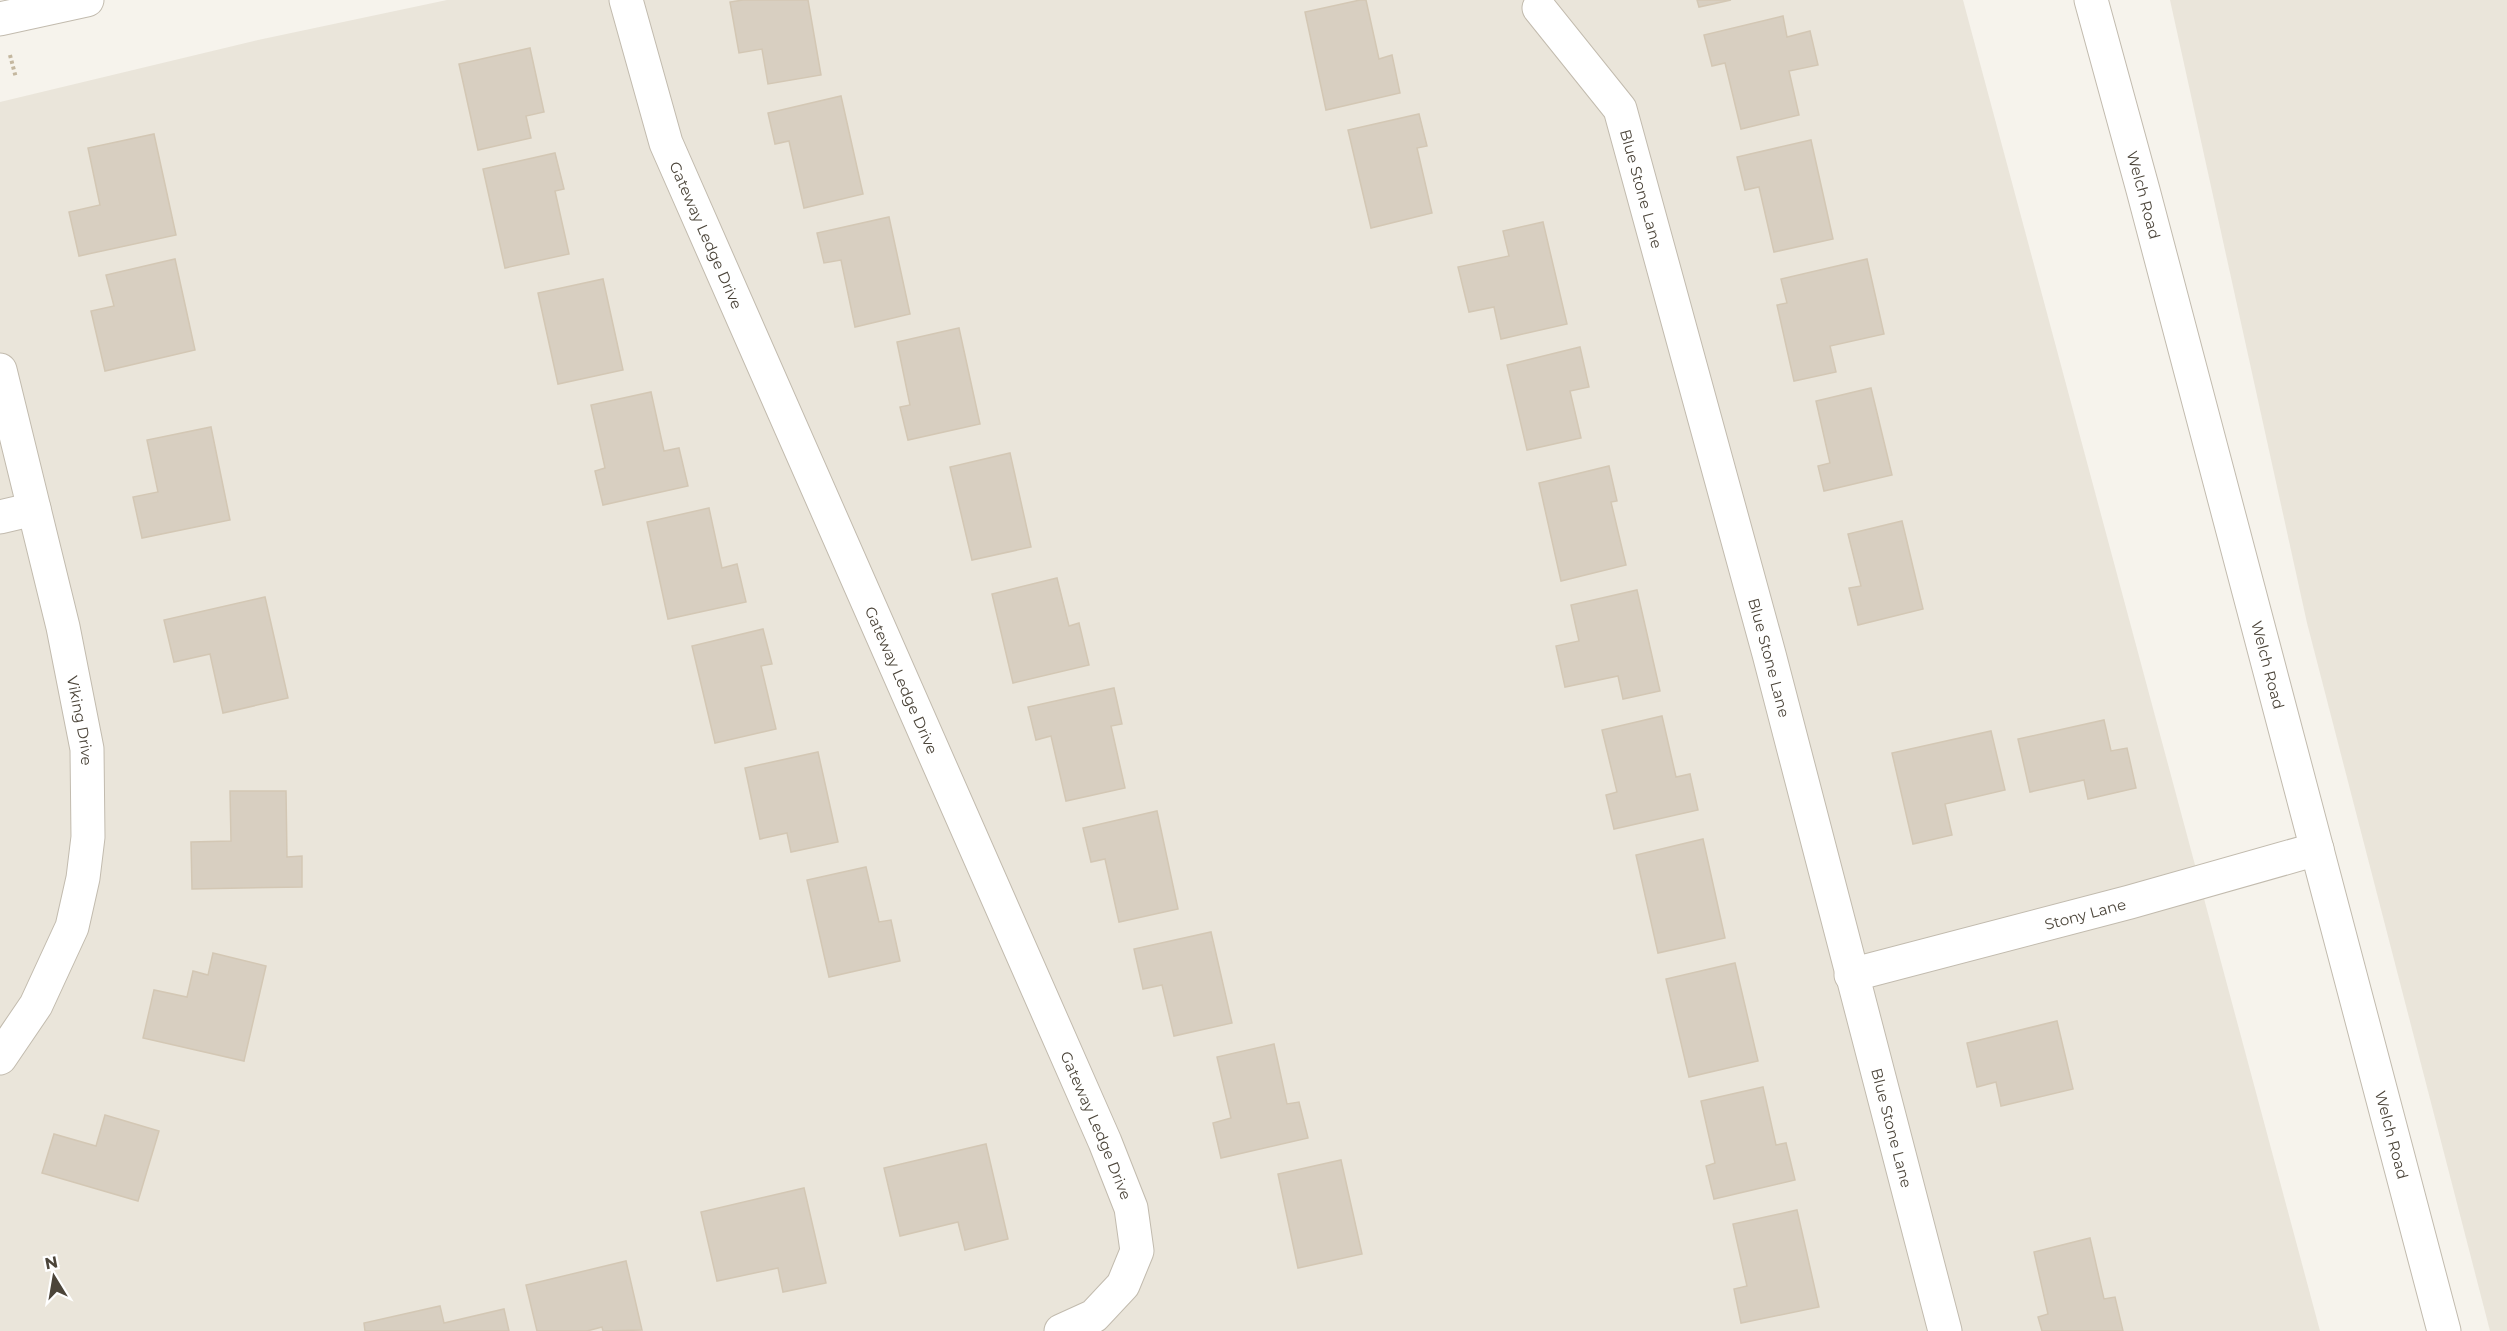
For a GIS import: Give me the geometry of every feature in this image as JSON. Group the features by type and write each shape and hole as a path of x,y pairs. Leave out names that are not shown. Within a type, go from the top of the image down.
{"street":[{"path":"0,19 87,0"},
{"name":"Gateway Ledge Drive","path":"626,0 666,143 1105,1142 1131,1208 1137,1251 1122,1285 1094,1316 1061,1331"},
{"name":"Welch Road","path":"2091,0 2444,1331"},
{"name":"Blue Stone Lane","path":"1539,8 1620,109 1769,654 1945,1331"},
{"name":"Viking Drive","path":"0,370 63,627 87,748 88,837 83,878 72,927 36,1005 0,1058"},
{"path":"0,517 34,509"},
{"name":"Stony Lane","path":"1851,975 2119,905 2317,849"}],"shaded area":[{"path":"447,0 1963,0 2320,1331 0,1331 0,102 258,40"},
{"path":"2170,0 2507,0 2507,1331 2490,1331 2307,623"}],"building":[{"path":"808,0 821,75 768,84 762,49 739,53 730,2"},
{"path":"1366,0 1379,59 1392,55 1400,93 1326,110 1305,12"},
{"path":"1697,0 1731,0 1699,7"},
{"path":"1783,16 1787,37 1810,31 1818,65 1789,71 1799,115 1741,129 1725,63 1712,66 1704,35"},
{"path":"530,48 544,112 526,116 531,138 478,150 459,64"},
{"path":"841,96 863,194 804,208 789,141 775,144 768,113"},
{"path":"1419,114 1427,146 1417,148 1432,213 1371,228 1348,130"},
{"path":"154,134 176,235 79,256 69,212 100,205 88,148"},
{"path":"1811,140 1833,239 1774,252 1759,187 1745,190 1737,157"},
{"path":"555,153 564,189 555,191 569,254 505,268 483,169"},
{"path":"889,217 910,314 855,327 841,260 824,263 817,233"},
{"path":"1543,222 1567,324 1501,339 1494,307 1469,312 1458,267 1509,256 1503,231"},
{"path":"175,259 195,350 105,371 91,311 114,306 106,275"},
{"path":"1867,259 1884,334 1830,346 1836,372 1794,381 1777,305 1787,303 1781,279"},
{"path":"603,279 623,370 558,384 538,293"},
{"path":"959,328 980,424 908,440 900,407 910,405 897,342"},
{"path":"1580,347 1589,387 1570,391 1581,438 1527,450 1507,365"},
{"path":"1871,388 1892,475 1824,491 1818,466 1830,463 1816,401"},
{"path":"651,392 664,451 679,448 688,486 603,505 595,471 605,468 591,405"},
{"path":"211,427 230,520 142,538 133,497 158,492 147,440"},
{"path":"1010,453 1031,547 972,560 950,467"},
{"path":"1609,466 1617,501 1611,502 1626,565 1561,581 1539,483"},
{"path":"709,508 722,568 737,564 746,602 668,619 647,522"},
{"path":"1902,521 1923,609 1858,625 1849,588 1861,586 1848,534"},
{"path":"1057,578 1069,626 1079,623 1089,665 1013,683 992,594"},
{"path":"1637,590 1660,691 1623,699 1618,676 1565,687 1556,646 1579,641 1571,605"},
{"path":"265,597 288,698 223,713 210,654 174,662 164,620"},
{"path":"763,629 772,664 761,666 776,729 715,743 692,646"},
{"path":"1114,688 1122,724 1111,726 1125,788 1066,801 1051,736 1036,740 1028,707"},
{"path":"1662,716 1676,777 1690,774 1698,810 1614,829 1606,795 1617,792 1602,730"},
{"path":"2104,720 2111,751 2127,748 2136,788 2088,799 2084,780 2030,792 2018,739"},
{"path":"1991,731 2005,790 1945,804 1952,835 1913,844 1892,753"},
{"path":"818,752 838,842 791,852 787,833 760,839 745,768"},
{"path":"230,791 286,791 287,857 302,856 302,887 192,889 191,842 231,841"},
{"path":"1157,811 1178,909 1119,922 1105,859 1091,862 1083,828"},
{"path":"1703,839 1725,938 1658,953 1636,855"},
{"path":"866,867 879,922 891,920 900,961 829,977 807,880"},
{"path":"1211,932 1232,1023 1174,1036 1162,985 1143,989 1134,949"},
{"path":"213,953 266,966 244,1061 143,1038 154,990 187,997 193,971 208,975"},
{"path":"1735,963 1758,1061 1689,1077 1666,979"},
{"path":"2057,1021 2073,1089 2001,1106 1996,1082 1977,1087 1967,1043"},
{"path":"1274,1044 1287,1104 1299,1102 1308,1138 1221,1158 1213,1123 1231,1118 1217,1057"},
{"path":"1763,1087 1776,1145 1786,1143 1795,1180 1714,1199 1706,1166 1715,1163 1701,1101"},
{"path":"105,1115 159,1131 138,1201 42,1173 54,1134 96,1146"},
{"path":"986,1144 1008,1239 965,1250 958,1222 900,1236 884,1168"},
{"path":"1341,1160 1362,1254 1298,1268 1278,1174"},
{"path":"804,1188 826,1283 783,1292 778,1268 717,1281 701,1212"},
{"path":"1797,1210 1819,1307 1741,1323 1734,1289 1747,1286 1733,1224"},
{"path":"2090,1238 2104,1299 2115,1297 2123,1331 2042,1331 2038,1317 2048,1314 2034,1252"},
{"path":"626,1261 642,1330 603,1331 602,1327 587,1331 537,1331 526,1285"},
{"path":"440,1306 444,1323 504,1309 509,1331 365,1331 364,1323"}]}
